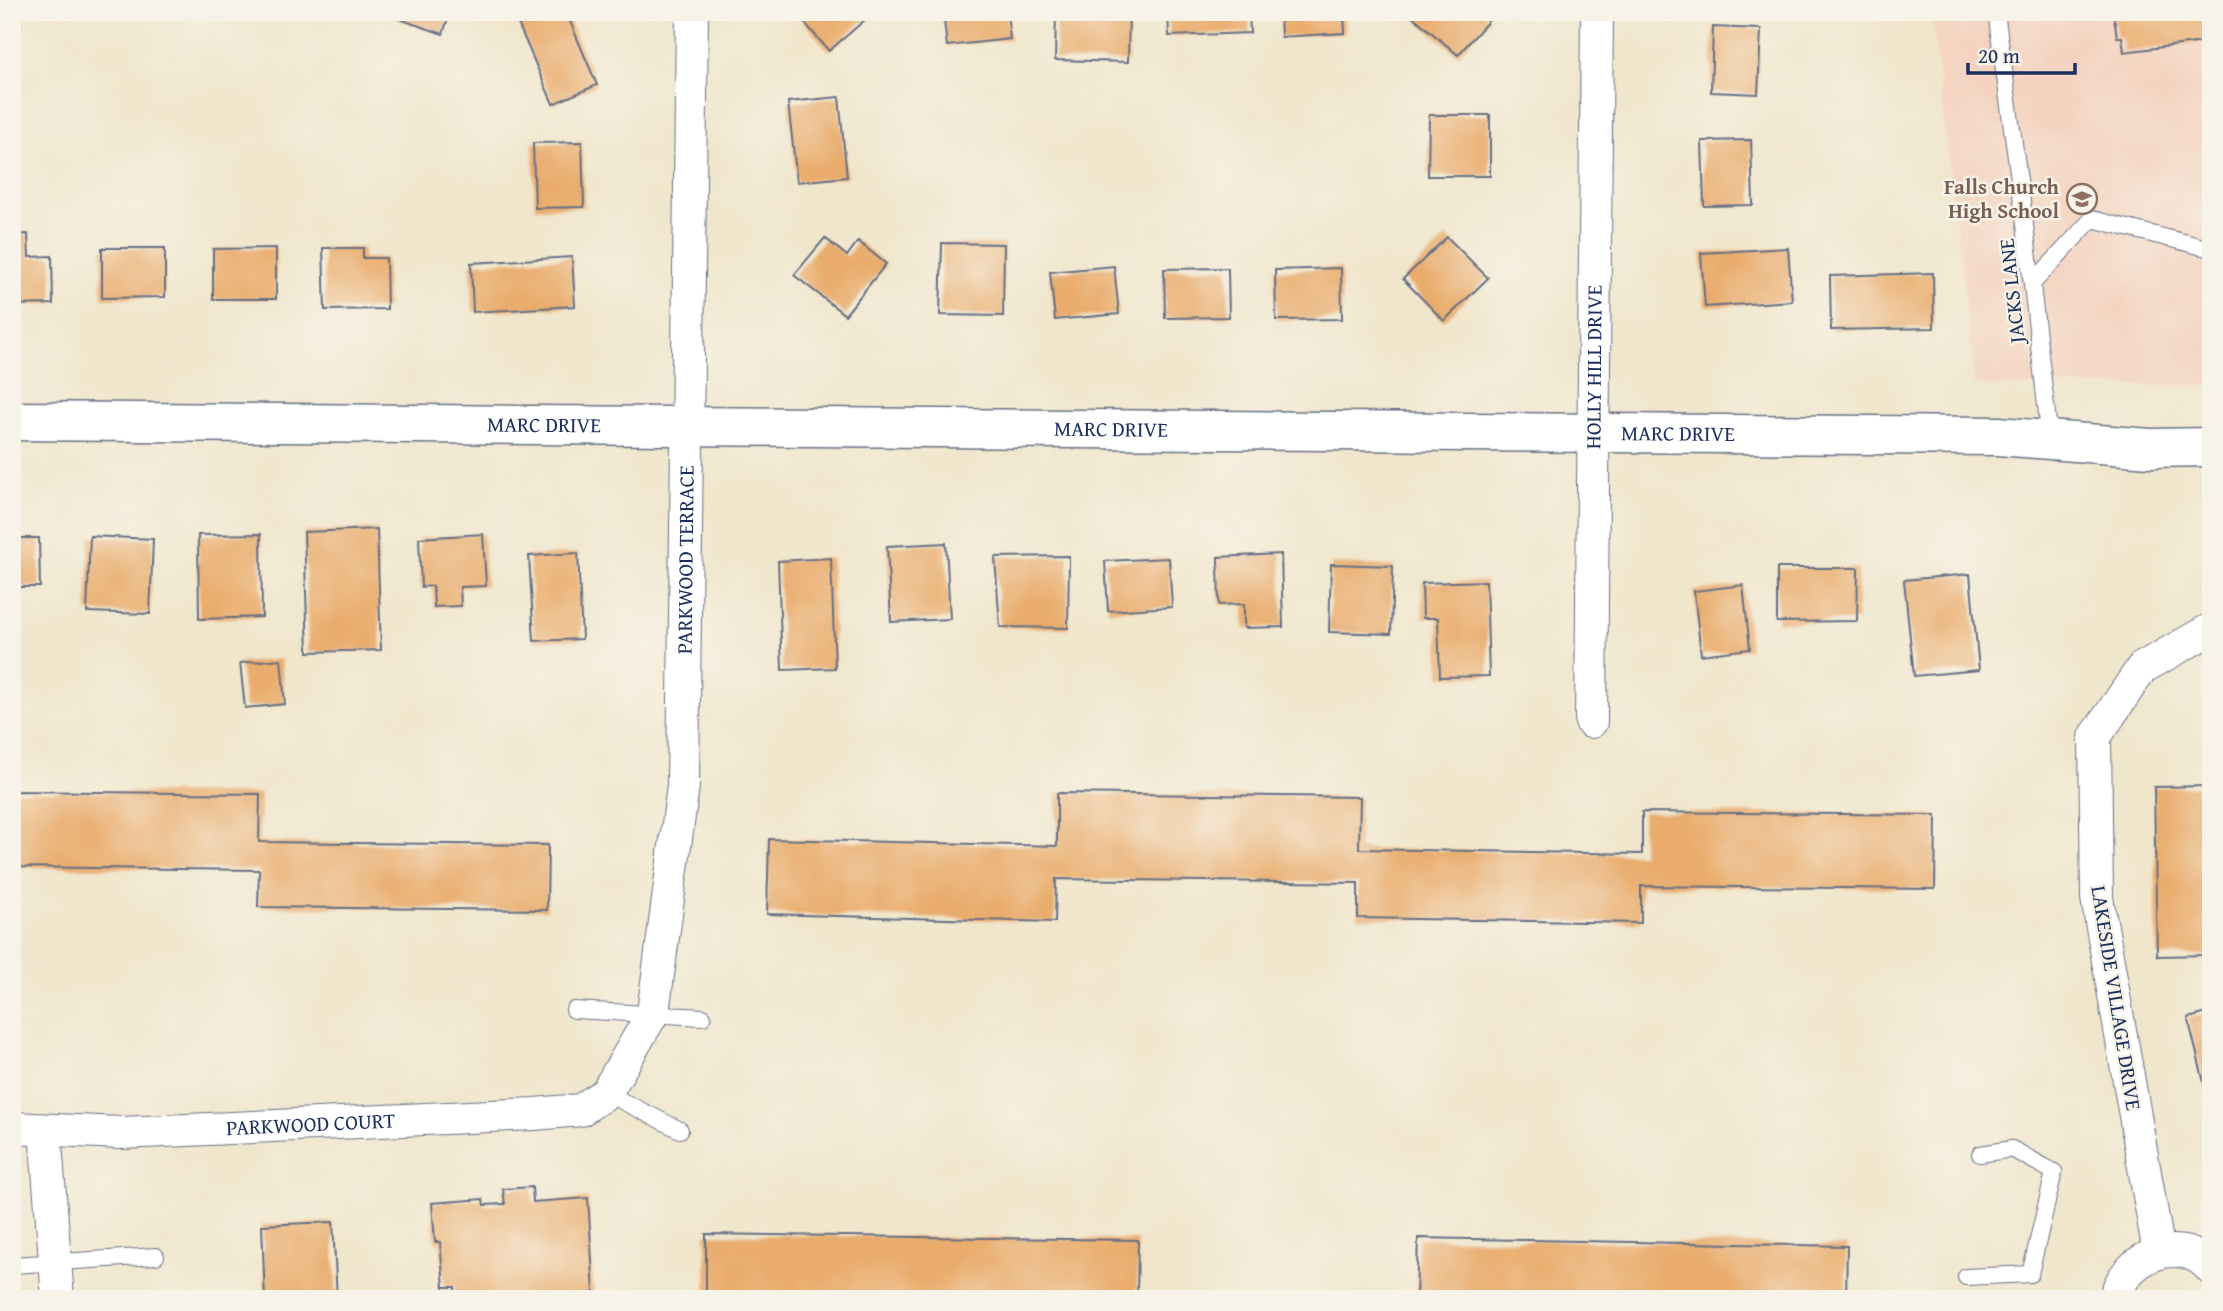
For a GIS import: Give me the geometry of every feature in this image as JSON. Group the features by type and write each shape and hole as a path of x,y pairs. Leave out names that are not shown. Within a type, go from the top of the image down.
{"street":[{"name":"PARKWOOD TERRACE","path":"606,1093 653,1013 683,786 692,12"},
{"name":"HOLLY HILL DRIVE","path":"1591,723 1597,12"},
{"name":"MARC DRIVE","path":"12,421 687,429 1998,436 2150,448 2211,447"},
{"name":"LAKESIDE VILLAGE DRIVE","path":"2159,1253 2097,898 2095,737 2142,667 2211,629"},
{"name":"PARKWOOD COURT","path":"12,1128 121,1133 534,1114 580,1110 606,1093"},
{"path":"45,1130 58,1299"},
{"path":"2115,1299 2126,1273 2139,1261 2159,1253 2172,1251 2190,1254 2211,1269"}],"lane":[{"name":"JACKS LANE","path":"1996,12 2050,440"},
{"path":"2032,284 2092,219 2211,249"},
{"path":"574,1010 703,1017"},
{"path":"606,1093 680,1130"},
{"path":"1966,1277 2030,1274 2054,1172 2012,1149 1980,1154"},
{"path":"12,1265 156,1256"}],"shaded area":[{"name":"Falls Church High School","path":"1931,12 2211,12 2211,386 1975,386"}],"building":[{"path":"379,12 450,12 443,34"},
{"path":"513,12 566,12 597,85 553,104"},
{"path":"874,12 829,51 797,14"},
{"path":"943,12 1007,12 1010,39 947,46"},
{"path":"1056,12 1129,12 1128,62 1055,60"},
{"path":"1168,12 1249,12 1250,33 1169,36"},
{"path":"1280,12 1344,12 1345,33 1281,37"},
{"path":"1413,12 1483,12 1490,19 1458,55 1411,15"},
{"path":"2113,12 2211,12 2211,41 2124,52 2122,37 2117,37"},
{"path":"12,19 21,26 12,37"},
{"path":"1713,27 1761,29 1758,94 1711,92"},
{"path":"839,97 847,177 797,182 788,102"},
{"path":"1429,115 1490,115 1490,176 1428,176"},
{"path":"1751,140 1753,205 1704,206 1702,141"},
{"path":"582,142 584,207 535,208 533,143"},
{"path":"28,234 29,257 52,256 53,304 12,305 12,235"},
{"path":"1447,237 1488,278 1444,321 1403,279"},
{"path":"825,238 847,256 858,241 886,264 845,315 794,275"},
{"path":"942,243 1004,244 1003,316 940,315"},
{"path":"102,248 165,248 165,297 102,298"},
{"path":"276,248 276,299 213,299 213,249"},
{"path":"323,248 363,248 363,258 386,258 387,309 325,310"},
{"path":"1788,248 1792,301 1705,307 1701,253"},
{"path":"572,257 575,306 473,312 471,263"},
{"path":"1114,266 1119,314 1055,320 1050,272"},
{"path":"1228,268 1229,317 1165,318 1164,269"},
{"path":"1341,268 1342,319 1276,320 1275,270"},
{"path":"1933,273 1934,328 1831,330 1830,276"},
{"path":"377,529 381,650 308,652 304,532"},
{"path":"261,534 262,617 199,619 198,535"},
{"path":"483,534 486,586 460,587 461,606 434,607 433,586 421,587 419,538"},
{"path":"90,536 153,539 150,614 87,612"},
{"path":"12,538 39,538 40,587 12,587"},
{"path":"946,543 950,619 891,622 887,546"},
{"path":"578,553 582,639 534,641 529,556"},
{"path":"1281,554 1283,627 1244,628 1244,604 1219,605 1218,557"},
{"path":"1069,556 1068,628 1000,627 995,557"},
{"path":"831,558 835,668 782,670 778,561"},
{"path":"1169,558 1172,607 1108,611 1105,561"},
{"path":"1331,564 1393,566 1391,634 1329,632"},
{"path":"1777,568 1858,568 1857,621 1777,622"},
{"path":"1970,574 1979,670 1914,676 1904,580"},
{"path":"1486,581 1489,676 1440,677 1438,618 1423,618 1422,583"},
{"path":"1743,585 1750,649 1701,655 1694,591"},
{"path":"281,659 285,704 245,708 240,663"},
{"path":"2211,786 2211,955 2157,956 2154,787"},
{"path":"12,791 260,794 259,842 548,845 547,910 258,907 259,870 12,867"},
{"path":"1057,793 1360,797 1359,849 1642,854 1642,812 1936,815 1935,889 1641,886 1641,923 1358,918 1358,883 1056,879 1055,922 767,914 769,839 1057,846"},
{"path":"2211,1012 2211,1107 2210,1107 2188,1018"},
{"path":"532,1187 533,1202 588,1198 594,1293 575,1295 575,1299 456,1299 455,1287 444,1287 440,1242 435,1242 432,1203 483,1199 484,1205 505,1204 503,1189"},
{"path":"333,1222 337,1299 265,1299 262,1225"},
{"path":"706,1234 1138,1240 1137,1299 706,1299"},
{"path":"1418,1238 1847,1246 1846,1299 1416,1299"}],"place":[{"name":"Falls Church High School","path":"2082,199"}]}
